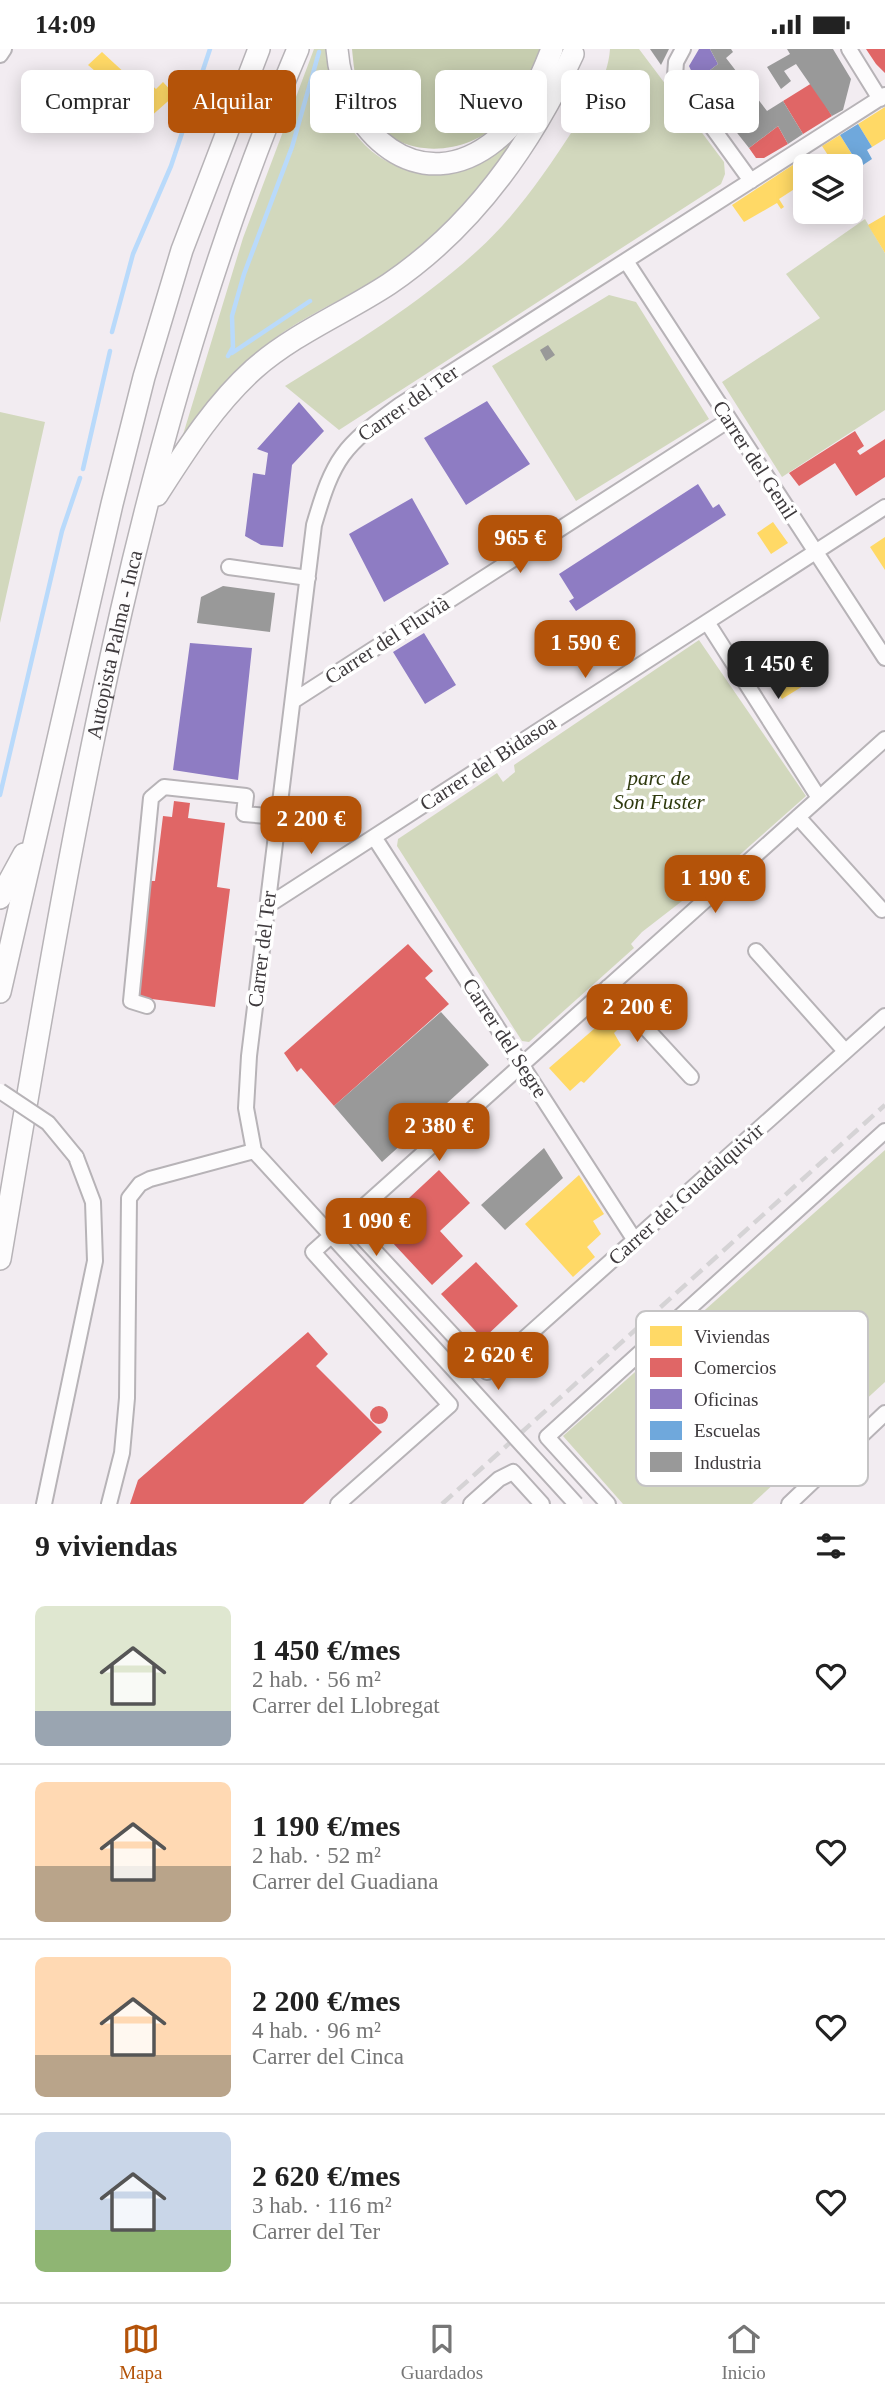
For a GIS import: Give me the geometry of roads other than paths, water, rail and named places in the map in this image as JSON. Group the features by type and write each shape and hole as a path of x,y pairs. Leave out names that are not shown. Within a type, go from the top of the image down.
{"highway":[{"name":"Autopista Palma - Inca","path":"0,992 144,377 183,250 259,49"},
{"name":"Autopista Palma - Inca","path":"0,1259 80,812 147,512 203,305 240,192 298,49"},
{"path":"337,49 346,94 363,126 389,149 410,158 437,162 462,159 481,151 505,133 569,50"},
{"path":"147,512 213,412 246,377 295,339 411,268 483,200 535,131 569,50"},
{"path":"0,898 36,831"}],"street":[{"path":"0,55 4,49"},
{"path":"683,49 676,62 675,76 751,181"},
{"path":"849,49 882,97"},
{"name":"Carrer del Ter","path":"254,1151 246,1088 314,525 329,475 354,439 400,405 882,97"},
{"name":"Carrer del Genil","path":"626,261 885,658"},
{"name":"Carrer del Fluvià","path":"293,701 729,420"},
{"name":"Carrer del Bidasoa","path":"267,906 885,507"},
{"path":"229,567 308,578"},
{"path":"707,622 819,798"},
{"path":"338,1504 450,1405 313,1252 885,739"},
{"path":"147,1006 131,1001 151,798 164,787 246,796 244,814 278,817"},
{"path":"797,817 882,910"},
{"name":"Carrer del Segre","path":"374,837 634,1239"},
{"path":"756,951 845,1051"},
{"path":"608,987 691,1077"},
{"name":"Carrer del Guadalquivir","path":"348,1221 487,1372 885,1016"},
{"path":"0,1091 48,1123 76,1157 93,1202 95,1261 44,1504"},
{"path":"687,1311 885,1132"},
{"path":"109,1504 122,1453 127,1398 129,1198 140,1184 150,1179 254,1151 576,1504"},
{"path":"608,1504 547,1437 636,1357"},
{"path":"868,1429 885,1413"},
{"path":"471,1504 499,1479 513,1472 542,1504"},
{"path":"789,1504 808,1486"}],"waterway":[{"path":"112,332 133,254 171,166 210,49"},
{"path":"228,356 233,347 232,316 244,274 292,147 319,52"},
{"path":"232,353 310,301"},
{"path":"83,469 110,351"},
{"path":"0,795 62,531 80,478"}],"railway":[{"path":"656,1311 885,1105"},
{"path":"442,1504 636,1329"}],"park label":[{"name":"parc de Son Fuster","path":"659,790"}]}
